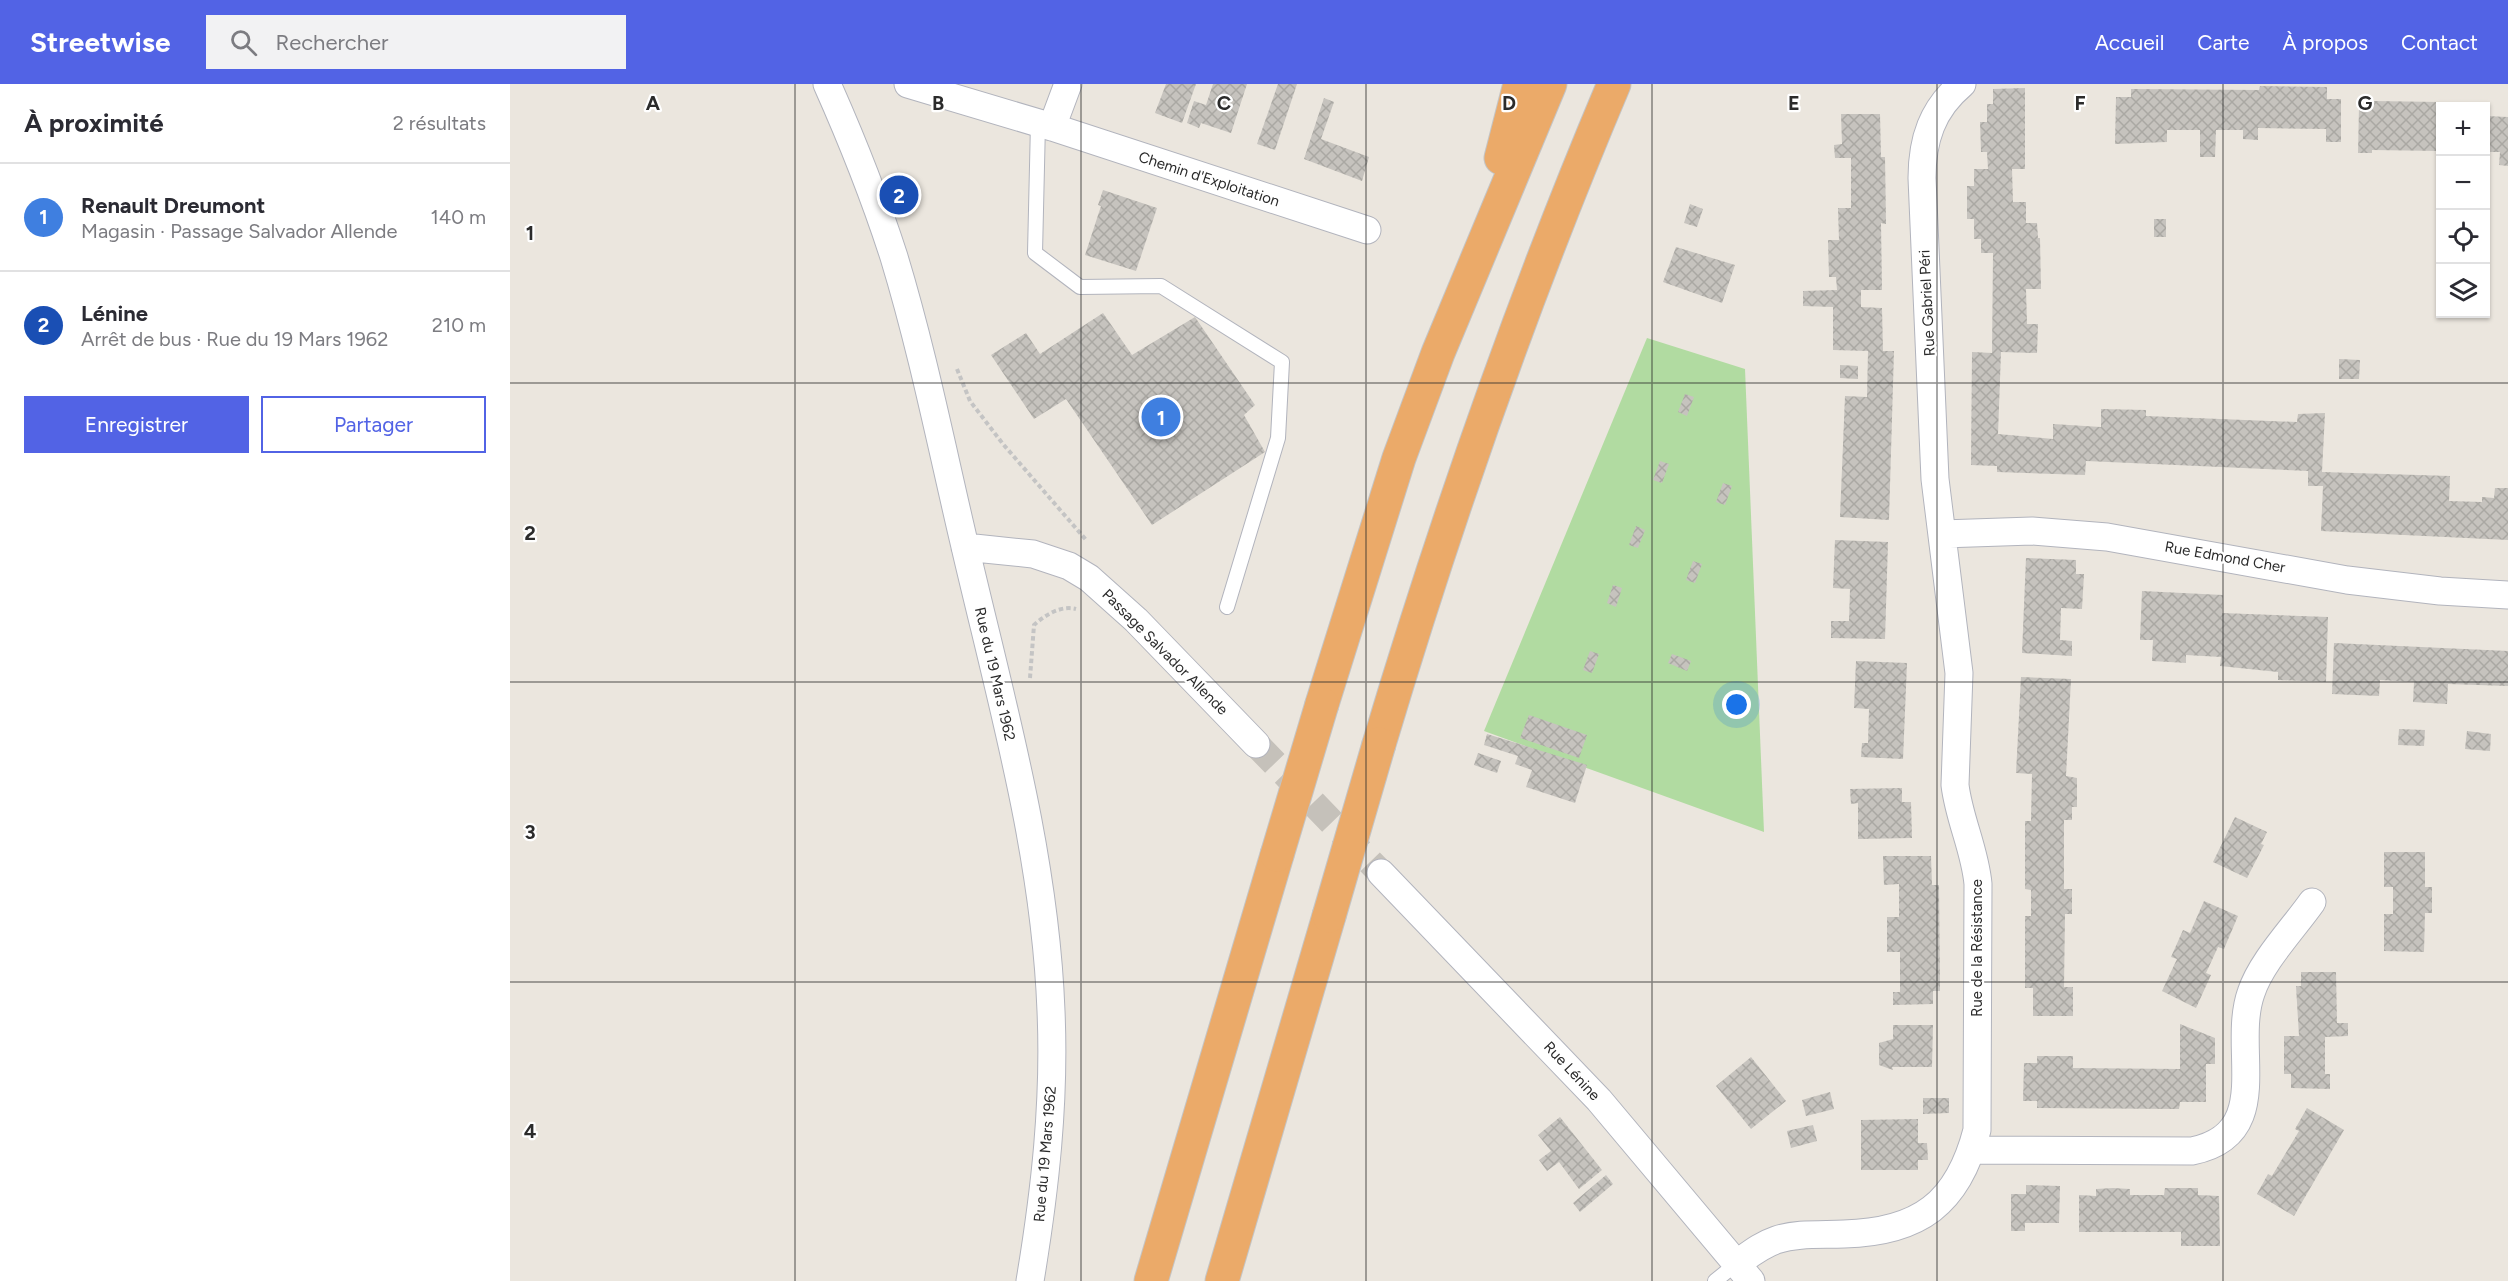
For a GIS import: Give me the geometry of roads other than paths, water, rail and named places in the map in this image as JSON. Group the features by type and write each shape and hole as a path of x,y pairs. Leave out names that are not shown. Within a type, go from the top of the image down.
{"highway":[{"path":"1482,245 1520,84"},
{"path":"1151,1281 1322,704 1398,458 1482,245 1550,84"},
{"path":"1222,1281 1416,624 1496,386 1564,207 1614,84"}],"street":[{"name":"Chemin d'Exploitation","path":"908,84 1045,125 1366,230"},
{"path":"1045,125 1068,84"},
{"name":"Rue Gabriel Péri","path":"1942,534 1935,479 1922,162 1923,146 1933,118 1950,94 1962,84"},
{"name":"Rue du 19 Mars 1962","path":"834,86 876,203 916,335 1027,815 1041,895 1049,973 1052,1050 1050,1129 1042,1207 1030,1281"},
{"name":"Rue Edmond Cher","path":"1942,534 2032,531 2107,537 2347,580 2440,591 2508,595"},
{"name":"Rue de la Résistance","path":"1744,1272 1778,1240 1797,1236 1874,1233 1913,1223 1945,1198 1972,1150 1978,1115 1978,884 1976,866 1957,802 1955,785 1959,673 1942,534"},
{"name":"Passage Salvador Allende","path":"965,547 1042,556 1069,566 1089,578 1136,620 1256,744"},
{"name":"Rue Lénine","path":"1381,873 1599,1100 1744,1272"},
{"path":"1972,1150 2192,1151 2221,1141 2237,1123 2245,1101 2246,1016 2251,992 2264,969 2312,902"}],"lane":[{"path":"1045,125 1035,253 1080,287 1161,286 1282,362 1278,438 1227,607"},
{"path":"1715,1281 1744,1272"}],"tunnel":[{"path":"1256,744 1381,873"}],"place":[{"name":"Lénine","path":"899,195"},
{"name":"Renault Dreumont","path":"1161,417"}]}
